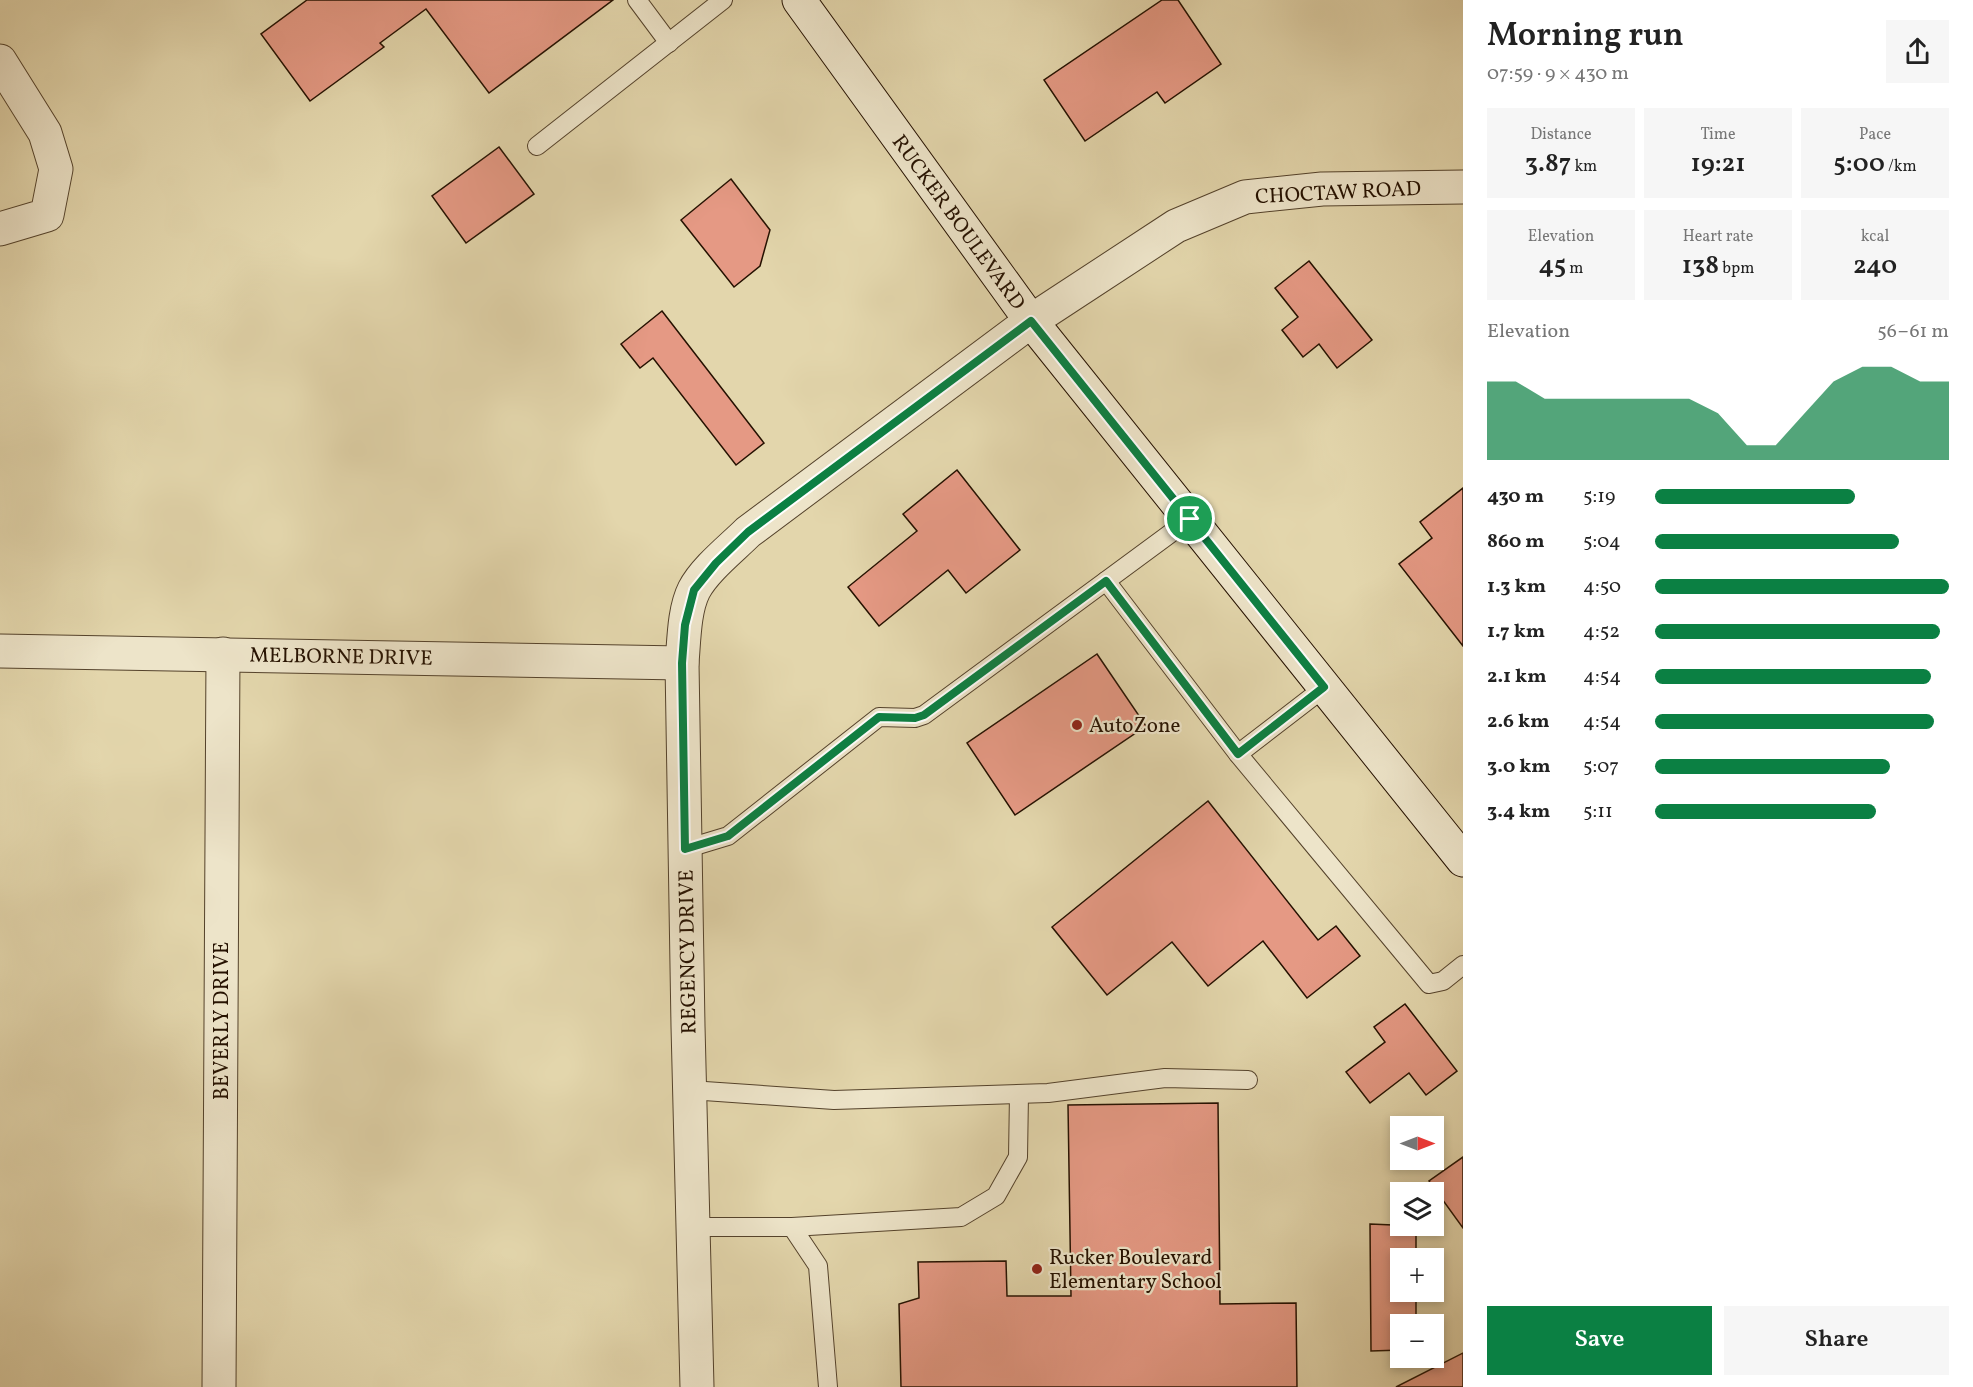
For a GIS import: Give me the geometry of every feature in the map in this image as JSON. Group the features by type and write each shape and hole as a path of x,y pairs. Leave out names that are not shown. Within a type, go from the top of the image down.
{"street":[{"name":"RUCKER BOULEVARD","path":"799,0 1031,321 1463,860"},
{"path":"0,61 45,133 56,169 46,215 0,229"},
{"name":"CHOCTAW ROAD","path":"1031,321 1176,226 1245,197 1322,189 1463,187"},
{"name":"REGENCY DRIVE","path":"698,1387 682,663 685,625 694,590 724,555 748,532 1031,321"},
{"name":"MELBORNE DRIVE","path":"0,651 682,663"},
{"name":"BEVERLY DRIVE","path":"219,1387 223,654"}],"lane":[{"path":"637,0 669,42"},
{"path":"537,146 723,0"},
{"path":"685,849 728,836 879,717 915,718 924,715 1190,519"},
{"path":"1106,581 1238,754 1429,984 1443,981 1463,965"},
{"path":"1238,754 1324,687"},
{"path":"690,1090 834,1100 1048,1093 1165,1078 1248,1080"},
{"path":"693,1227 792,1227 961,1217 996,1196 1018,1157 1019,1094"},
{"path":"792,1227 818,1266 828,1387"}],"building":[{"path":"307,0 613,0 489,93 426,9 380,43 384,47 310,101 261,34"},
{"path":"1162,0 1178,0 1221,64 1165,103 1157,92 1085,141 1044,80"},
{"path":"499,147 534,194 466,243 432,196"},
{"path":"731,179 770,230 760,266 734,287 681,220"},
{"path":"1309,261 1372,340 1337,368 1319,344 1303,357 1282,330 1298,317 1275,288"},
{"path":"662,311 764,443 736,465 653,358 640,368 621,344"},
{"path":"957,470 1020,550 966,593 948,570 879,626 848,587 917,531 903,514"},
{"path":"1463,488 1463,646 1399,564 1432,538 1420,522"},
{"path":"1097,654 1146,726 1015,815 967,743"},
{"path":"1208,801 1318,940 1336,926 1360,956 1307,998 1263,941 1208,986 1172,942 1107,995 1052,927"},
{"path":"1405,1004 1457,1071 1426,1095 1409,1073 1370,1103 1346,1072 1385,1042 1374,1027"},
{"name":"Rucker Boulevard Elementary School","path":"1218,1103 1220,1304 1296,1303 1297,1387 901,1387 899,1304 919,1298 918,1262 1006,1261 1007,1296 1071,1296 1068,1105"},
{"path":"1463,1157 1463,1228 1444,1202 1444,1182 1429,1181"},
{"path":"1370,1224 1390,1225 1390,1236 1416,1236 1416,1248 1390,1248 1390,1302 1416,1302 1416,1314 1390,1314 1390,1350 1371,1351"},
{"path":"1463,1353 1463,1387 1396,1387 1433,1368 1444,1368 1444,1363"}],"place":[{"name":"AutoZone","path":"1077,725"},
{"name":"Rucker Boulevard Elementary School","path":"1037,1269"}],"route":[{"path":"1031,321 1190,519 1324,687 1238,754 1106,581 924,715 915,718 879,717 728,836 685,849 682,663 685,625 694,590 716,563 748,532 1031,321"}]}
